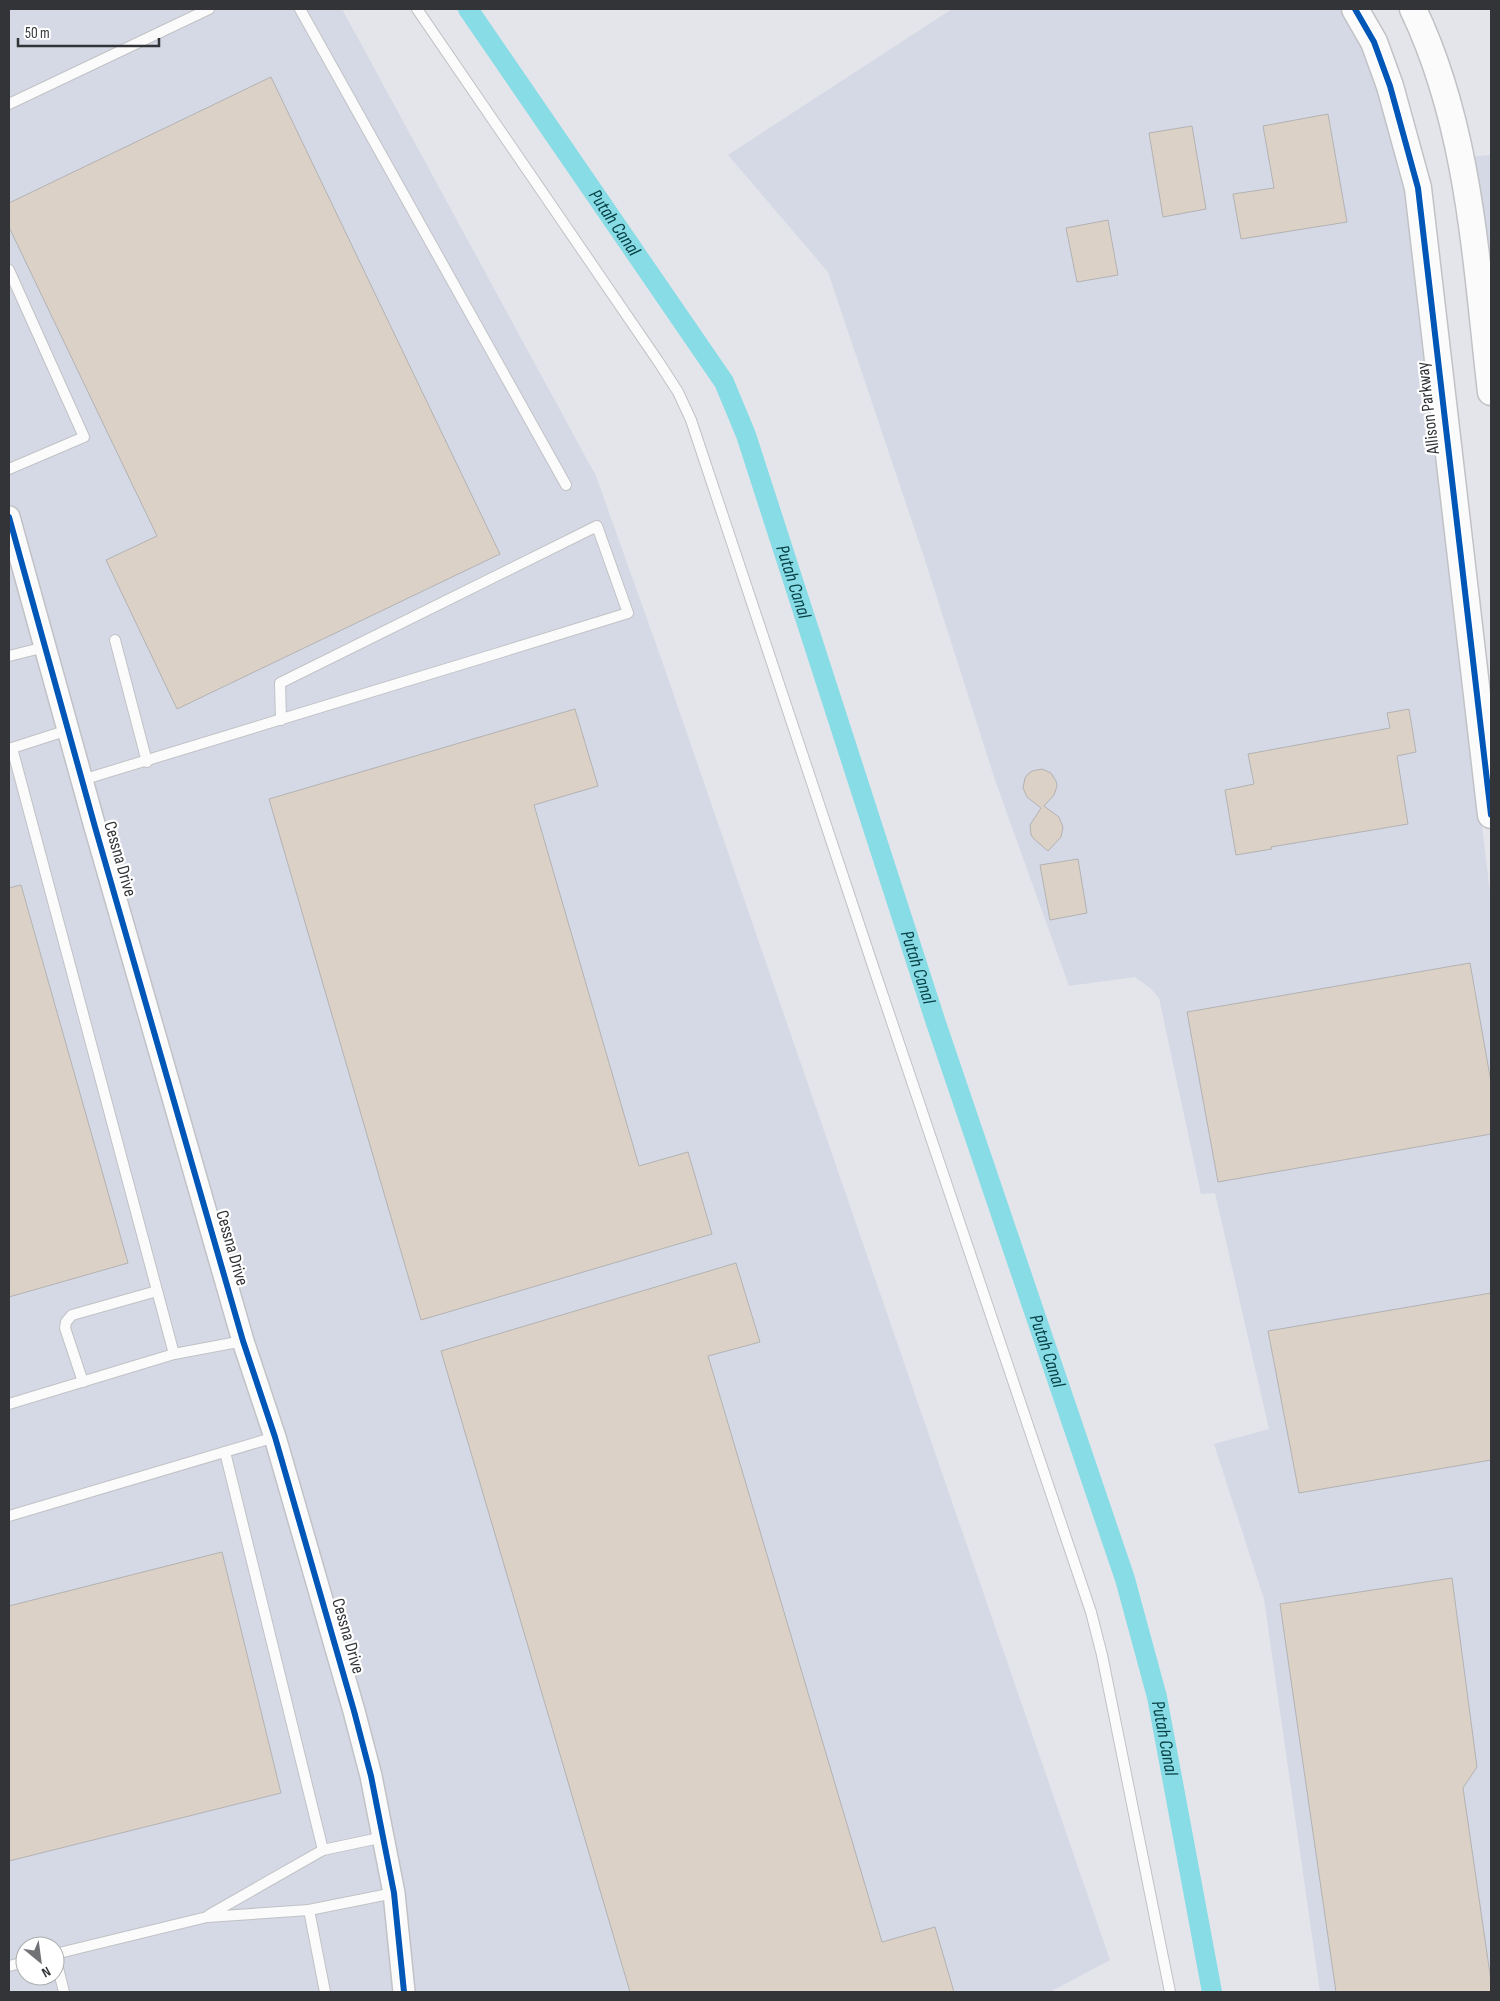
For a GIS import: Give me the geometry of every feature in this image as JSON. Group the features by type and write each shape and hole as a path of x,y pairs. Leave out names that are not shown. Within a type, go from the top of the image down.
{"street":[{"name":"Allison Parkway","path":"1355,9 1374,42 1390,86 1418,188 1491,815"},
{"path":"1413,9 1436,62 1450,103 1467,190 1491,392"},
{"name":"Cessna Drive","path":"9,517 82,780 243,1341 275,1437 354,1711 384,1837 394,1893 404,1992"}],"lane":[{"path":"9,104 208,9"},
{"path":"300,9 566,486"},
{"path":"417,9 658,361 678,392 692,420 1091,1612 1102,1655 1170,1992"},
{"path":"9,270 84,437 9,469"},
{"path":"82,780 147,762 628,613 596,526 280,683 281,720"},
{"path":"115,640 147,762"},
{"path":"9,656 45,647"},
{"path":"68,730 10,749 174,1354"},
{"path":"83,1382 65,1328 66,1322 72,1316 157,1291"},
{"path":"9,1404 174,1354 243,1341"},
{"path":"9,1516 275,1437"},
{"path":"225,1452 323,1850"},
{"path":"207,1917 323,1850 384,1837"},
{"path":"65,1952 207,1917 309,1910 394,1893"},
{"path":"309,1910 325,1992"}],"shaded area":[{"path":"9,9 342,9 596,476 661,658 1110,1960 1050,1992 9,1992"},
{"path":"952,9 1345,9 1379,85 1406,189 1491,901 1491,1992 1320,1992 1264,1599 1214,1444 1269,1429 1215,1193 1201,1194 1159,998 1150,988 1135,977 1069,986 995,780 925,560 828,272 728,155"},
{"path":"1491,155 1491,335 1468,157"}],"building":[{"path":"271,77 500,554 177,709 106,560 157,536 9,227 9,203"},
{"path":"1328,114 1347,222 1241,239 1233,194 1274,188 1263,126"},
{"path":"1192,126 1206,209 1163,217 1149,133"},
{"path":"1108,220 1118,275 1077,282 1066,228"},
{"path":"575,709 598,786 534,805 639,1166 688,1152 712,1234 421,1320 269,799"},
{"path":"1409,709 1416,752 1397,756 1408,824 1271,847 1272,849 1236,855 1225,790 1254,784 1248,754 1390,728 1387,713"},
{"path":"1042,769 1051,773 1057,786 1054,795 1044,806 1059,817 1063,827 1061,837 1048,851 1031,835 1030,825 1041,808 1027,797 1023,788 1028,774"},
{"path":"1078,859 1087,913 1050,920 1040,865"},
{"path":"21,885 128,1263 9,1297 9,888"},
{"path":"1470,963 1491,1082 1491,1134 1218,1182 1187,1012"},
{"path":"736,1263 760,1342 708,1356 882,1942 935,1927 954,1992 630,1992 441,1351"},
{"path":"1491,1293 1491,1460 1299,1493 1268,1331"},
{"path":"222,1552 281,1793 9,1861 9,1606"},
{"path":"1452,1578 1477,1767 1463,1788 1491,1992 1336,1992 1280,1604"}],"waterway":[{"name":"Putah Canal","path":"468,9 724,382 746,435 936,1023 1125,1579 1157,1697 1212,1992"}],"cycle path":[{"path":"1355,9 1374,42 1390,86 1418,188 1491,815"},
{"path":"9,517 95,827 243,1341 275,1437 354,1711 371,1776 394,1893 404,1992"}]}
